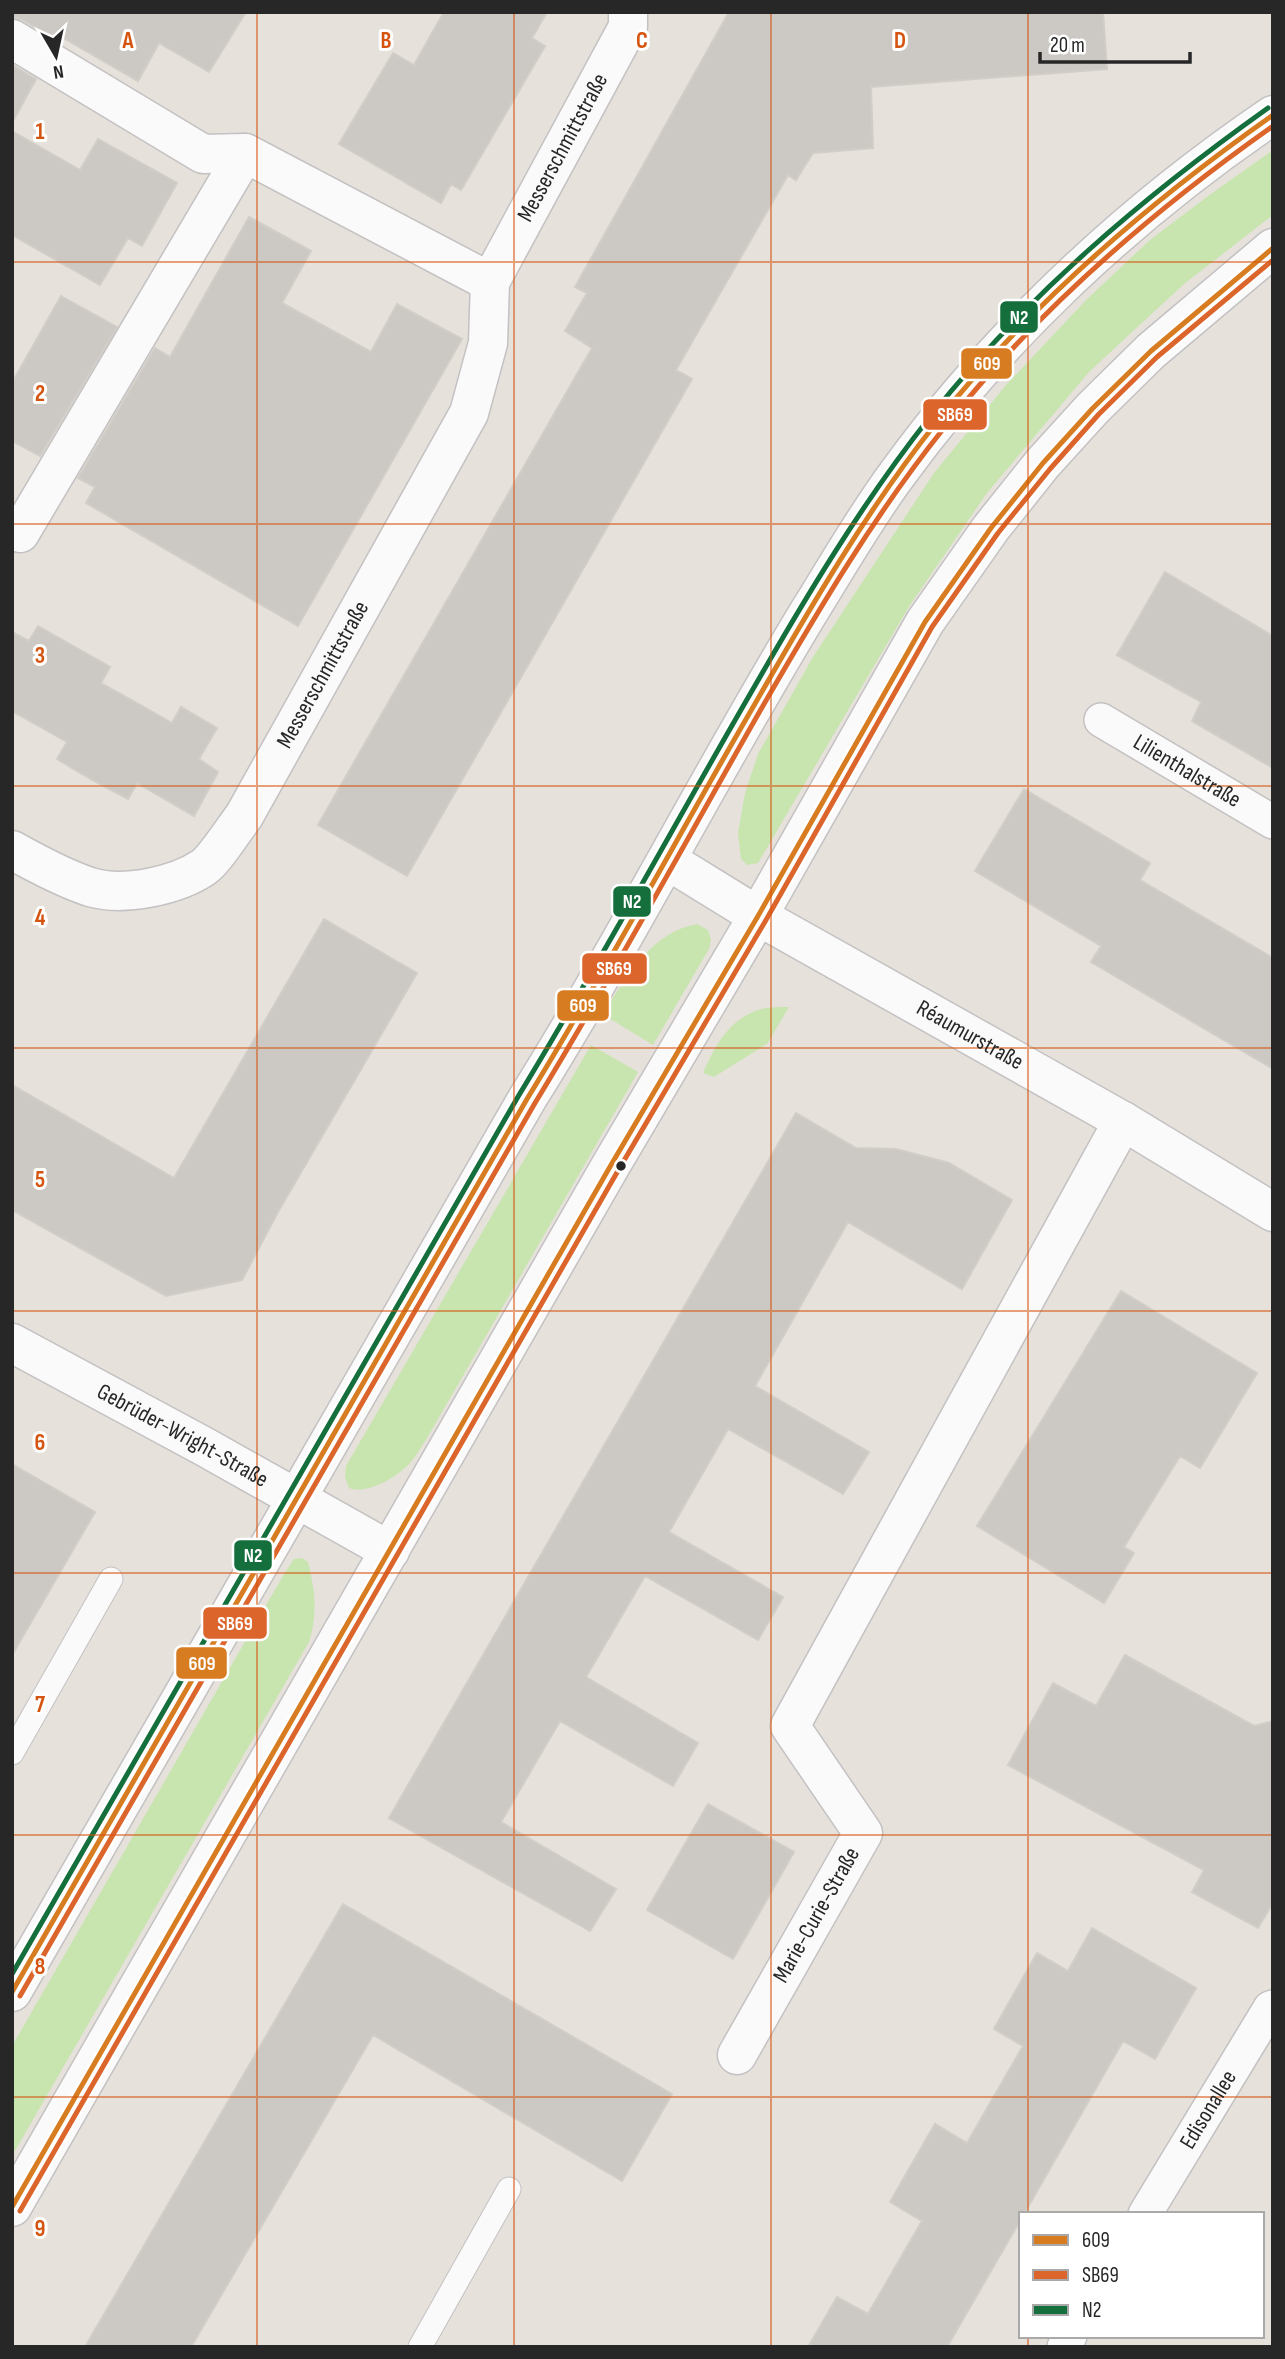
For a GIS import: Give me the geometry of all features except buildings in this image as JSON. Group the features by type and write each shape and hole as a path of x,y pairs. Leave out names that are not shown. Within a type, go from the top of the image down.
{"street":[{"name":"Messerschmittstraße","path":"12,850 92,888 131,891 167,884 206,866 244,816 469,413 488,343 490,282 628,27 628,12"},
{"path":"12,39 203,154 245,153 490,282"},
{"path":"12,1992 527,1099 579,1014 768,678 897,473 962,393 1025,322 1082,265 1216,156 1273,116"},
{"path":"20,533 245,153"},
{"path":"12,2207 925,622 991,528 1043,463 1093,408 1151,351 1273,248"},
{"name":"Lilienthalstraße","path":"1101,720 1273,822"},
{"name":"Réaumurstraße","path":"667,860 758,916 1123,1121 1273,1212"},
{"name":"Marie-Curie-Straße","path":"737,2054 863,1833 790,1726 1123,1121"},
{"name":"Gebrüder-Wright-Straße","path":"12,1343 390,1551"},
{"name":"Edisonallee","path":"1146,2212 1273,2007"}],"lane":[{"path":"12,1754 111,1579"},
{"path":"420,2347 509,2189"}],"green space":[{"path":"1273,150 1273,215 1184,284 1089,372 987,493 910,605 758,863 747,865 741,859 738,833 745,793 758,754 813,657 934,473 1006,385 1086,300 1150,240"},
{"path":"697,924 708,930 711,940 709,949 653,1045 602,1014 653,946 680,929"},
{"path":"789,1007 767,1044 714,1077 703,1073 725,1034 740,1019 761,1009"},
{"path":"591,1045 638,1072 416,1455 389,1480 364,1489 349,1488 345,1477 346,1466"},
{"path":"302,1558 308,1562 314,1592 314,1622 309,1642 12,2156 12,2046 284,1574 294,1559"}],"transit line":[{"name":"N2","path":"12,1974 770,660 857,518 930,417 1006,330 1046,290 1131,213 1268,108"},
{"name":"609","path":"12,1992 777,666 863,524 936,423 1011,337 1051,296 1136,219 1273,115"},
{"name":"SB69","path":"20,1996 623,954 764,704 871,528 944,428 1017,343 1140,228 1273,126"},
{"name":"609","path":"12,2207 925,622 991,528 1043,463 1093,408 1151,351 1273,248"},
{"name":"SB69","path":"20,2211 619,1169 766,920 932,627 998,533 1099,414 1157,357 1273,260"}]}
